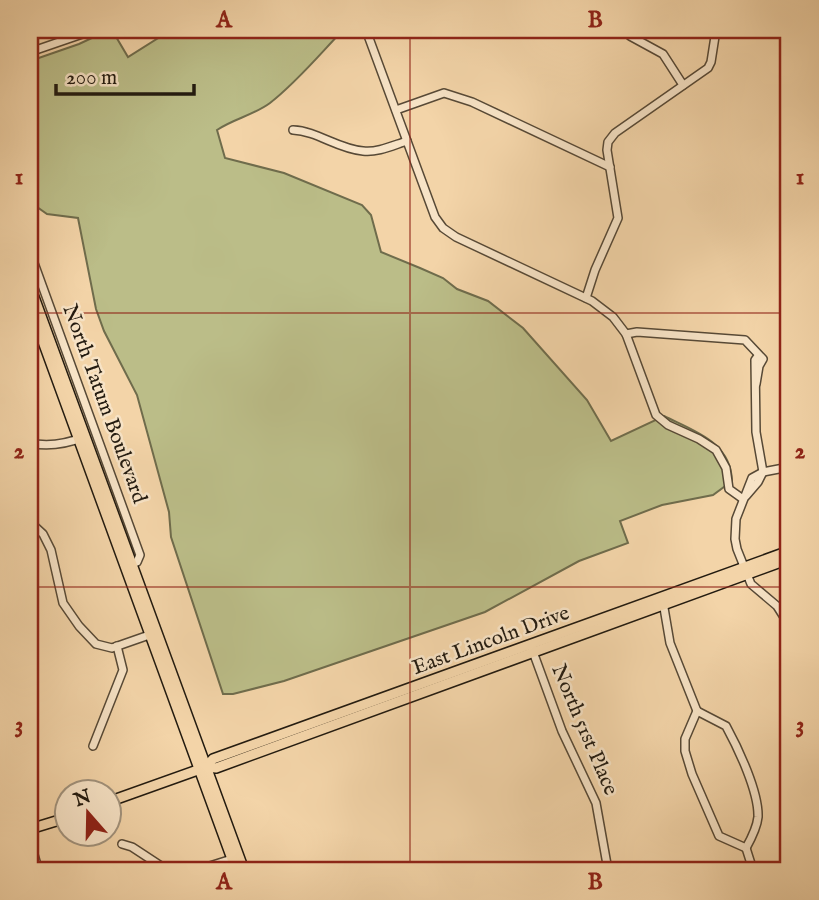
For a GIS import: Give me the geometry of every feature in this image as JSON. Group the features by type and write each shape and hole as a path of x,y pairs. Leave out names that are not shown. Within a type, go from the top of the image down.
{"main road":[{"name":"North Tatum Boulevard","path":"30,286 82,438"},
{"name":"North Tatum Boulevard","path":"30,306 129,565 235,862 244,870"},
{"name":"East Lincoln Drive","path":"122,797 203,768 213,759 663,601 745,571 789,551"},
{"name":"East Lincoln Drive","path":"745,571 789,559"},
{"path":"30,829 52,822"}],"street":[{"path":"30,52 94,30"},
{"path":"366,30 434,213 443,228 456,237 602,307 626,334 656,415 672,428 699,439 716,450 726,468 728,487 743,499"},
{"path":"623,30 663,54 683,85"},
{"path":"586,298 594,270 618,218 607,146 612,136 710,65 716,30"},
{"path":"396,110 444,93 472,102 610,167"},
{"path":"293,130 306,131 363,152 407,141"},
{"name":"North Tatum Boulevard","path":"30,252 140,555 140,559 129,565"},
{"path":"626,334 638,332 744,340 761,358 755,360 756,432 762,472 758,482 743,499 735,527 735,540 751,584 777,606 789,625"},
{"path":"30,443 46,445 82,438"},
{"path":"762,472 789,467"},
{"path":"30,522 43,534 51,550 59,593 67,611 96,644 106,648 117,646 153,633"},
{"path":"663,601 670,643 697,711 726,726 754,794 758,817 746,848 753,870"},
{"path":"93,746 123,670 117,646"},
{"name":"North 51st Place","path":"532,648 562,730 596,803 608,870"},
{"path":"697,711 685,739 687,759 719,836 746,848"},
{"path":"30,841 31,858 36,870"},
{"path":"122,844 132,847 167,870"},
{"path":"197,870 235,862"},
{"path":"213,870 235,862"}],"green space":[{"path":"112,30 128,57 171,30 343,30 299,77 270,103 217,130 225,158 284,173 362,205 371,215 381,252 443,278 457,289 488,301 523,328 587,400 611,441 664,416 698,433 718,447 730,468 732,481 713,495 662,505 620,521 628,543 579,561 485,612 284,681 223,694 171,537 169,512 137,395 104,331 96,309 78,218 47,214 30,202 30,61"}]}
